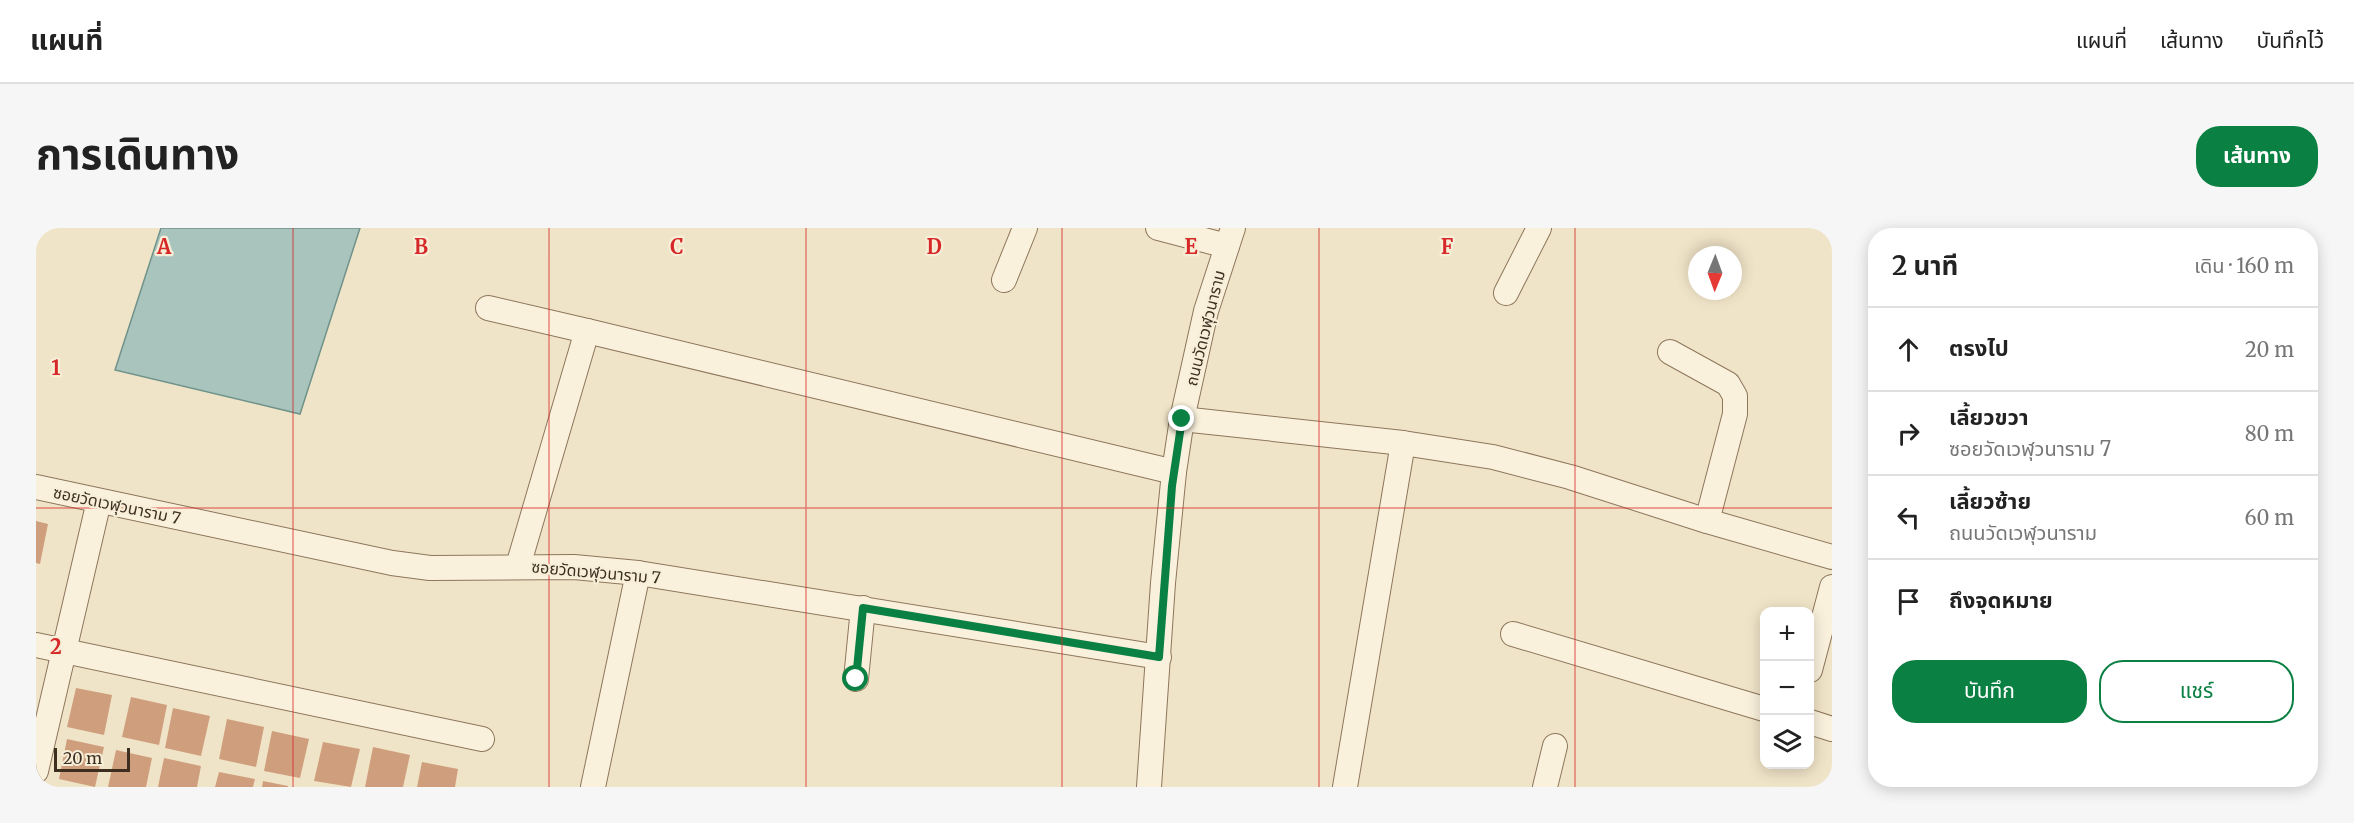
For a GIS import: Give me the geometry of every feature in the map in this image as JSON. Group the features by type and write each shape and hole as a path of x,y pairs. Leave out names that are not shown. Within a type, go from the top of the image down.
{"street":[{"path":"1004,280 1025,228"},
{"path":"1158,228 1230,237"},
{"path":"1506,293 1539,228"},
{"name":"ถนนวัดเวฬุวนาราม","path":"1149,787 1174,472 1182,419 1206,311 1230,237"},
{"path":"488,308 1174,472"},
{"path":"518,566 587,331"},
{"path":"1670,352 1728,384 1735,396 1735,414 1707,521"},
{"path":"1182,419 1403,443 1493,457 1559,474 1707,521 1832,557"},
{"path":"1345,787 1403,443"},
{"name":"ซอยวัดเวฬุวนาราม 7","path":"36,487 392,563 430,568 574,567 638,573 1159,657"},
{"path":"36,771 99,501"},
{"path":"593,787 638,573"},
{"path":"1811,661 1832,587"},
{"path":"856,679 863,608"},
{"path":"1513,634 1760,708"},
{"path":"36,645 482,739"},
{"path":"1814,724 1832,729"},
{"path":"1545,787 1555,746"}],"water":[{"path":"161,228 360,228 300,414 115,370"}],"building":[{"path":"36,521 48,524 40,564 36,563"},
{"path":"76,688 112,695 104,735 67,727"},
{"path":"131,697 167,705 159,745 122,737"},
{"path":"173,708 210,716 201,756 165,748"},
{"path":"227,719 264,727 256,767 219,759"},
{"path":"272,731 309,739 300,778 264,771"},
{"path":"67,739 104,747 95,787 59,779"},
{"path":"323,742 360,749 351,787 314,781"},
{"path":"373,747 410,755 403,787 365,787"},
{"path":"116,750 152,758 146,787 108,787"},
{"path":"164,758 201,766 197,787 158,787"},
{"path":"422,762 458,769 455,787 417,787"},
{"path":"219,772 255,779 253,787 215,787"},
{"path":"263,781 288,786 288,787 262,787"}],"route":[{"path":"856,679 863,608 1159,657 1172,486 1182,419"}]}
